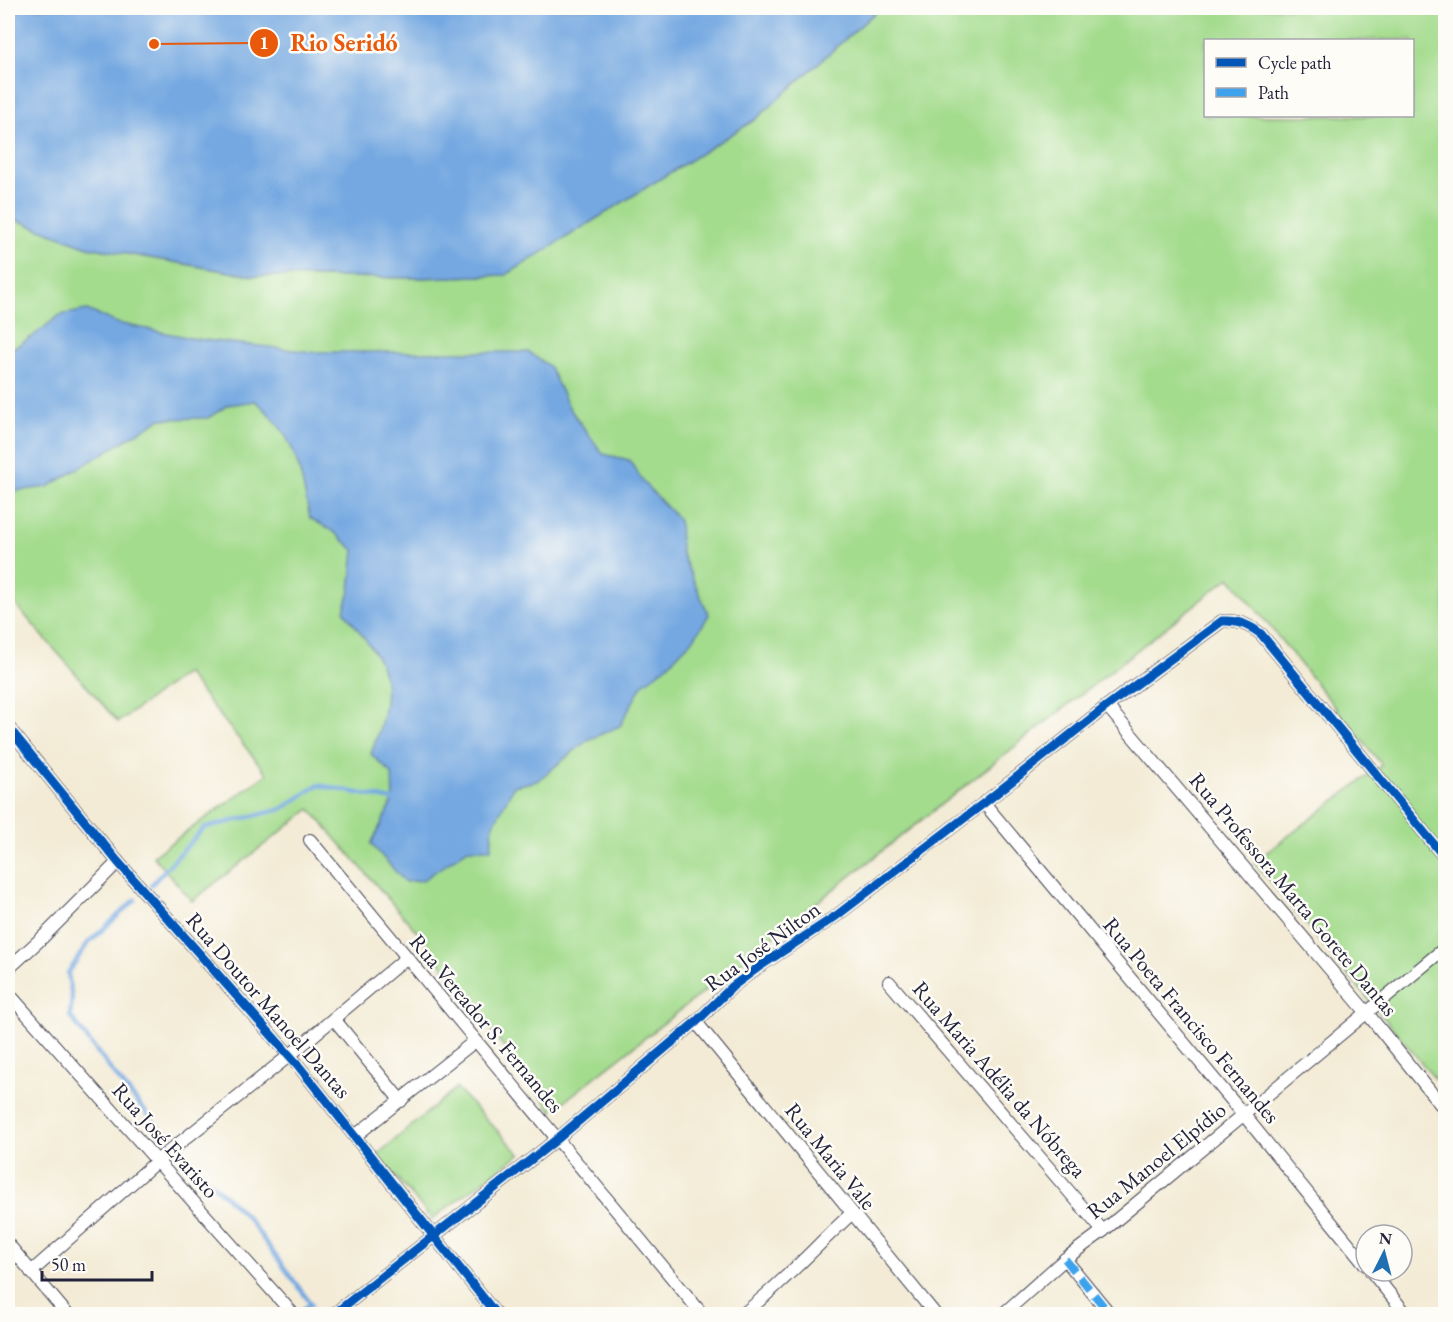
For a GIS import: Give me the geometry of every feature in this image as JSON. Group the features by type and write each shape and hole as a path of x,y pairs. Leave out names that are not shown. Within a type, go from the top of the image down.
{"street":[{"name":"Rua José Nilton","path":"334,1314 556,1140 696,1022 733,986 836,916 1107,706 1222,621 1231,620 1250,625 1261,634 1446,859"},
{"name":"Rua Professora Marta Gorete Dantas","path":"1107,706 1368,1013 1446,1111"},
{"name":"Rua Doutor Manoel Dantas","path":"8,726 118,862 290,1055 496,1314"},
{"name":"Rua Poeta Francisco Fernandes","path":"984,803 1244,1114 1354,1250"},
{"name":"Rua Vereador S. Fernandes","path":"310,840 702,1314"},
{"path":"8,969 118,862"},
{"name":"Rua Manoel Elpídio","path":"1003,1314 1065,1260 1446,947"},
{"path":"31,1272 162,1157 290,1055 406,958"},
{"name":"Rua Maria Adélia da Nóbrega","path":"889,982 1103,1231"},
{"name":"Rua José Evaristo","path":"8,993 162,1157 293,1314"},
{"path":"334,1019 400,1101"},
{"name":"Rua Maria Vale","path":"696,1022 935,1314"},
{"path":"355,1136 475,1041"},
{"path":"743,1314 771,1293 808,1253 851,1214"},
{"path":"8,1244 67,1314"},
{"path":"1065,1260 1110,1314"},
{"path":"1381,1283 1406,1314"}],"green space":[{"path":"880,8 1445,8 1445,1091 1254,862 1382,765 1230,577 552,1111 418,933 310,809 192,901 153,856 267,774 186,673 118,722 8,596 8,217 88,247 253,276 419,278 506,275 756,119"},
{"path":"456,1088 520,1154 432,1219 377,1155"}],"water":[{"path":"8,8 880,8 756,119 506,275 419,278 253,276 88,247 8,217"},
{"path":"87,310 117,323 196,339 312,352 528,352 549,366 570,409 603,454 629,460 645,484 679,520 681,552 709,615 695,637 667,666 642,685 620,726 588,740 537,781 514,786 493,826 491,849 468,849 423,880 405,882 371,844 393,800 392,774 371,754 381,724 385,702 383,671 371,648 344,611 350,591 354,550 334,532 310,518 294,454 280,427 269,414 255,401 228,405 208,418 160,419 48,487 8,492 8,351 32,337 60,315"}],"waterway":[{"path":"151,885 204,828 282,809 318,785 393,800"},
{"path":"135,900 88,943 68,973 72,999 70,1016 117,1078 180,1153 247,1217 311,1304 295,1314"}],"marked path":[{"path":"1065,1259 1110,1314"}],"cycle path":[{"path":"334,1314 556,1140 696,1022 733,986 836,916 1107,706 1222,621 1243,624 1261,634 1446,859"},
{"path":"8,727 118,862 297,1064 496,1314"}],"place":[{"name":"Rio Seridó","path":"154,44"}]}
